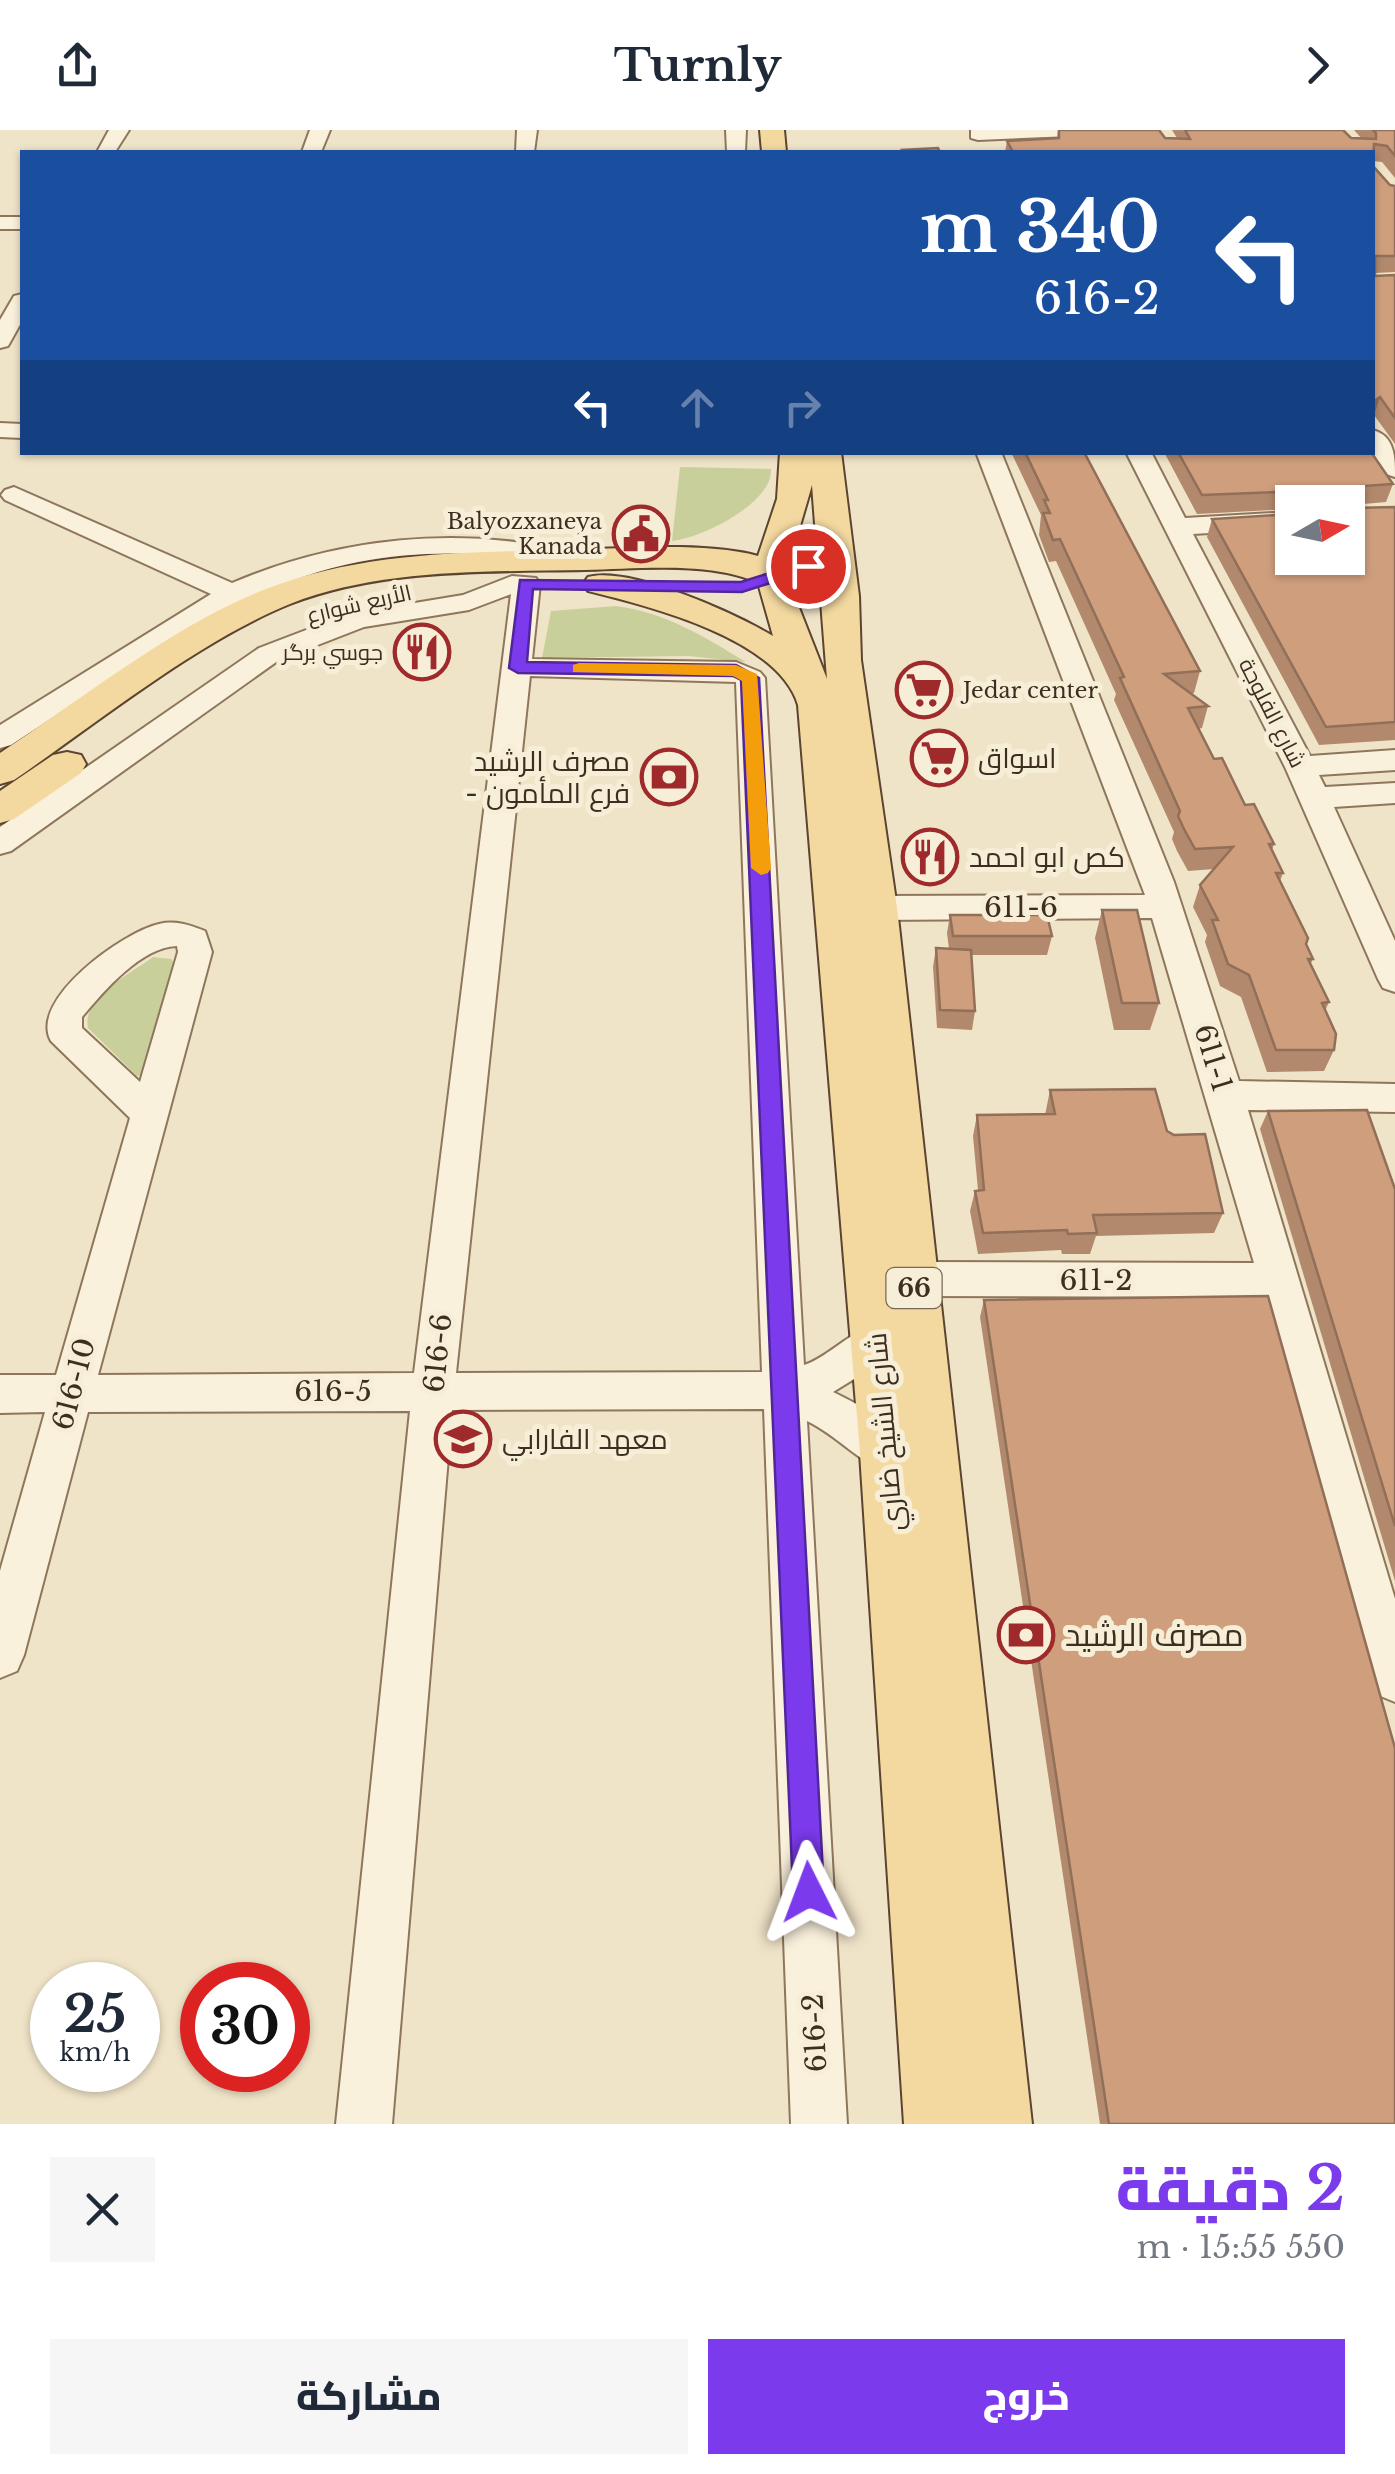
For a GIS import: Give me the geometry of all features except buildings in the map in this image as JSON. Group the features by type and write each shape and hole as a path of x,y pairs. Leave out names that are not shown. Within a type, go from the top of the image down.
{"main road":[{"name":"شارع الشيخ ضاري","path":"796,455 794,498 774,550 774,578 781,606 828,672 876,908 997,2124"},
{"name":"شارع الشيخ ضاري","path":"825,455 835,541 828,672 820,714 888,1454 939,2124"},
{"path":"648,558 696,551 737,538 761,526 794,498"},
{"name":"الأربع شوارع","path":"0,810 214,662 270,629 369,597 404,590 519,584 733,587 774,578 817,561 835,541"},
{"name":"الأربع شوارع","path":"0,771 214,627 279,596 342,578 408,566 648,558 744,563 774,578"},
{"path":"600,584 663,598 720,620 771,649 828,672"}],"street":[{"path":"980,139 1070,130"},
{"path":"0,341 20,306"},
{"path":"1375,441 1395,470"},
{"name":"611-1","path":"989,455 1166,906 1395,1678"},
{"name":"شارع الفلوجة","path":"1139,455 1300,767 1391,961"},
{"path":"5,496 233,594"},
{"path":"1175,527 1275,521"},
{"path":"0,738 233,594 316,565 403,548 476,544 560,558"},
{"path":"0,843 269,654 358,620 459,604 519,584"},
{"name":"616-6","path":"364,2124 433,1390 518,668 519,584"},
{"name":"616-2","path":"518,668 736,671 750,678 819,2124"},
{"path":"1300,767 1395,760"},
{"path":"1315,798 1395,792"},
{"name":"611-6","path":"876,908 1166,906"},
{"name":"616-10","path":"0,1655 195,952 193,940 182,932 150,937 71,1004 64,1016 64,1032 150,1114"},
{"path":"1225,1096 1395,1098"},
{"name":"611-2","path":"914,1279 1279,1280"},
{"path":"786,1390 836,1371 878,1342"},
{"path":"786,1390 840,1416 888,1454"},
{"name":"616-5","path":"0,1394 786,1390"}],"green space":[{"path":"680,467 771,469 761,494 734,517 672,541"},
{"path":"616,606 668,620 746,662 688,656 542,658 551,611"},
{"path":"153,957 171,959 175,964 144,1074 137,1076 88,1028 88,1017 100,996"}],"slow traffic":[{"path":"579,668 736,671 750,678 761,868"}],"place":[{"name":"Balyozxaneya Kanada","path":"641,534"},
{"name":"جوسي برگر","path":"422,652"},
{"name":"Jedar center","path":"924,690"},
{"name":"اسواق","path":"939,758"},
{"name":"مصرف الرشيد - فرع المأمون","path":"669,777"},
{"name":"كص ابو احمد","path":"930,857"},
{"name":"معهد الفارابي","path":"463,1439"},
{"name":"مصرف الرشيد","path":"1026,1635"}],"route":[{"path":"808,566 742,587 526,584 518,668 736,671 750,678 752,686 809,1892"}]}
